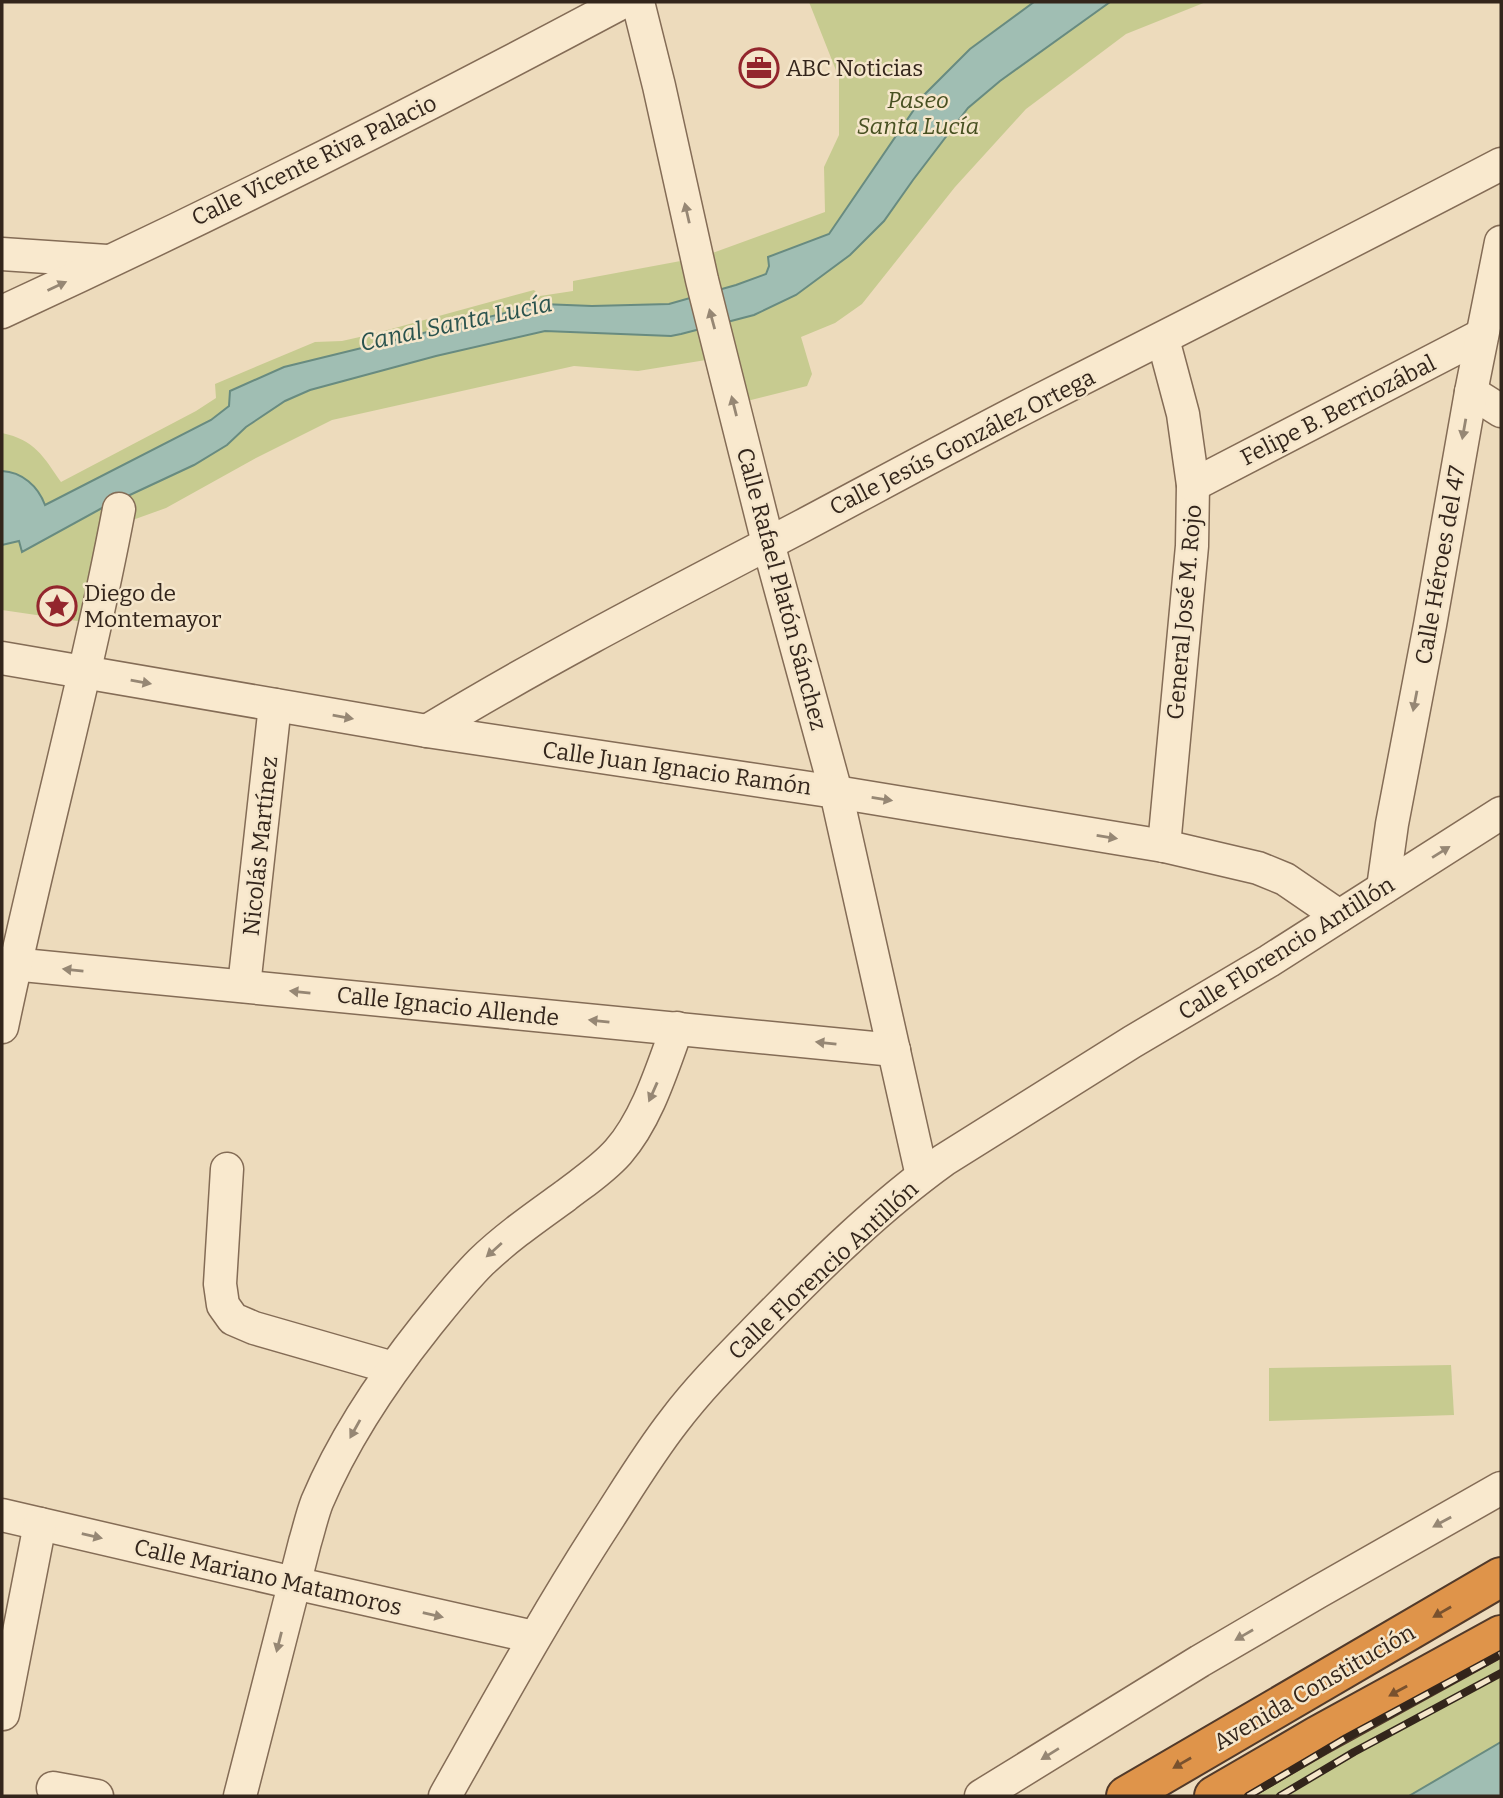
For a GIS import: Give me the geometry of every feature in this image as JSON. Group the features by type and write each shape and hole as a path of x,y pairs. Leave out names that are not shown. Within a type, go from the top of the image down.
{"highway":[{"name":"Avenida Constitución","path":"1126,1796 1501,1577"},
{"name":"Avenida Constitución","path":"1214,1796 1501,1635"}],"street":[{"name":"Calle Vicente Riva Palacio","path":"2,312 112,261 497,69 623,2"},
{"name":"Calle Rafael Platón Sánchez","path":"638,2 702,280 768,543 836,792 922,1176"},
{"name":"Calle Jesús González Ortega","path":"427,731 551,659 768,543 1501,164"},
{"name":"Calle Héroes del 47","path":"1383,888 1387,851 1501,242"},
{"path":"2,254 112,261"},
{"name":"Felipe B. Berriozábal","path":"1193,485 1482,335"},
{"name":"General José M. Rojo","path":"1163,339 1183,414 1191,455 1193,485 1192,546 1164,846"},
{"path":"1471,392 1501,411"},
{"path":"2,1027 8,963 85,672 119,509"},
{"name":"Calle Juan Ignacio Ramón","path":"2,658 427,731 836,792 1164,846 1258,868 1285,880 1339,916"},
{"name":"Nicolás Martínez","path":"244,986 275,705"},
{"name":"Calle Florencio Antillón","path":"445,1796 534,1637 643,1464 715,1373 798,1287 872,1219 944,1160 1501,813"},
{"name":"Calle Ignacio Allende","path":"8,963 894,1049"},
{"path":"240,1796 317,1503 359,1421 393,1368 480,1263 510,1235 598,1171 619,1151 654,1092 677,1028"},
{"path":"227,1168 220,1284 223,1305 233,1319 254,1328 393,1368"},
{"path":"981,1796 1200,1661 1501,1489"},
{"name":"Calle Mariano Matamoros","path":"2,1515 534,1637"},
{"path":"3,1714 40,1524"},
{"path":"53,1788 97,1796"}],"green space":[{"name":"Paseo Santa Lucía","path":"809,2 1206,2 1126,34 1026,109 955,187 862,304 835,323 801,337 812,374 807,386 747,401 732,358 638,371 574,366 332,420 166,508 102,531 84,622 2,610 2,433 23,440 37,450 61,482 196,411 216,398 215,384 315,342 342,341 373,334 534,290 540,296 573,291 573,281 707,255 825,212 824,167 839,135 839,78"},
{"path":"1451,1365 1454,1415 1269,1421 1269,1368"},
{"path":"1501,1651 1501,1796 1239,1796"}],"water":[{"name":"Canal Santa Lucía","path":"1034,2 1110,2 1000,81 968,108 884,221 850,255 796,295 754,315 671,336 545,331 436,356 310,390 285,401 246,427 227,445 194,465 102,508 22,552 19,541 2,545 2,471 23,477 38,492 45,505 211,420 229,406 230,391 284,367 542,304 669,304 766,274 768,257 829,234 924,95 970,49"},
{"path":"1501,1742 1501,1796 1409,1796"}],"railway":[{"path":"1248,1796 1346,1738 1501,1654"},
{"path":"1280,1796 1354,1752 1501,1673"}],"place":[{"name":"ABC Noticias","path":"759,68"},
{"name":"Diego de Montemayor","path":"57,606"}]}
